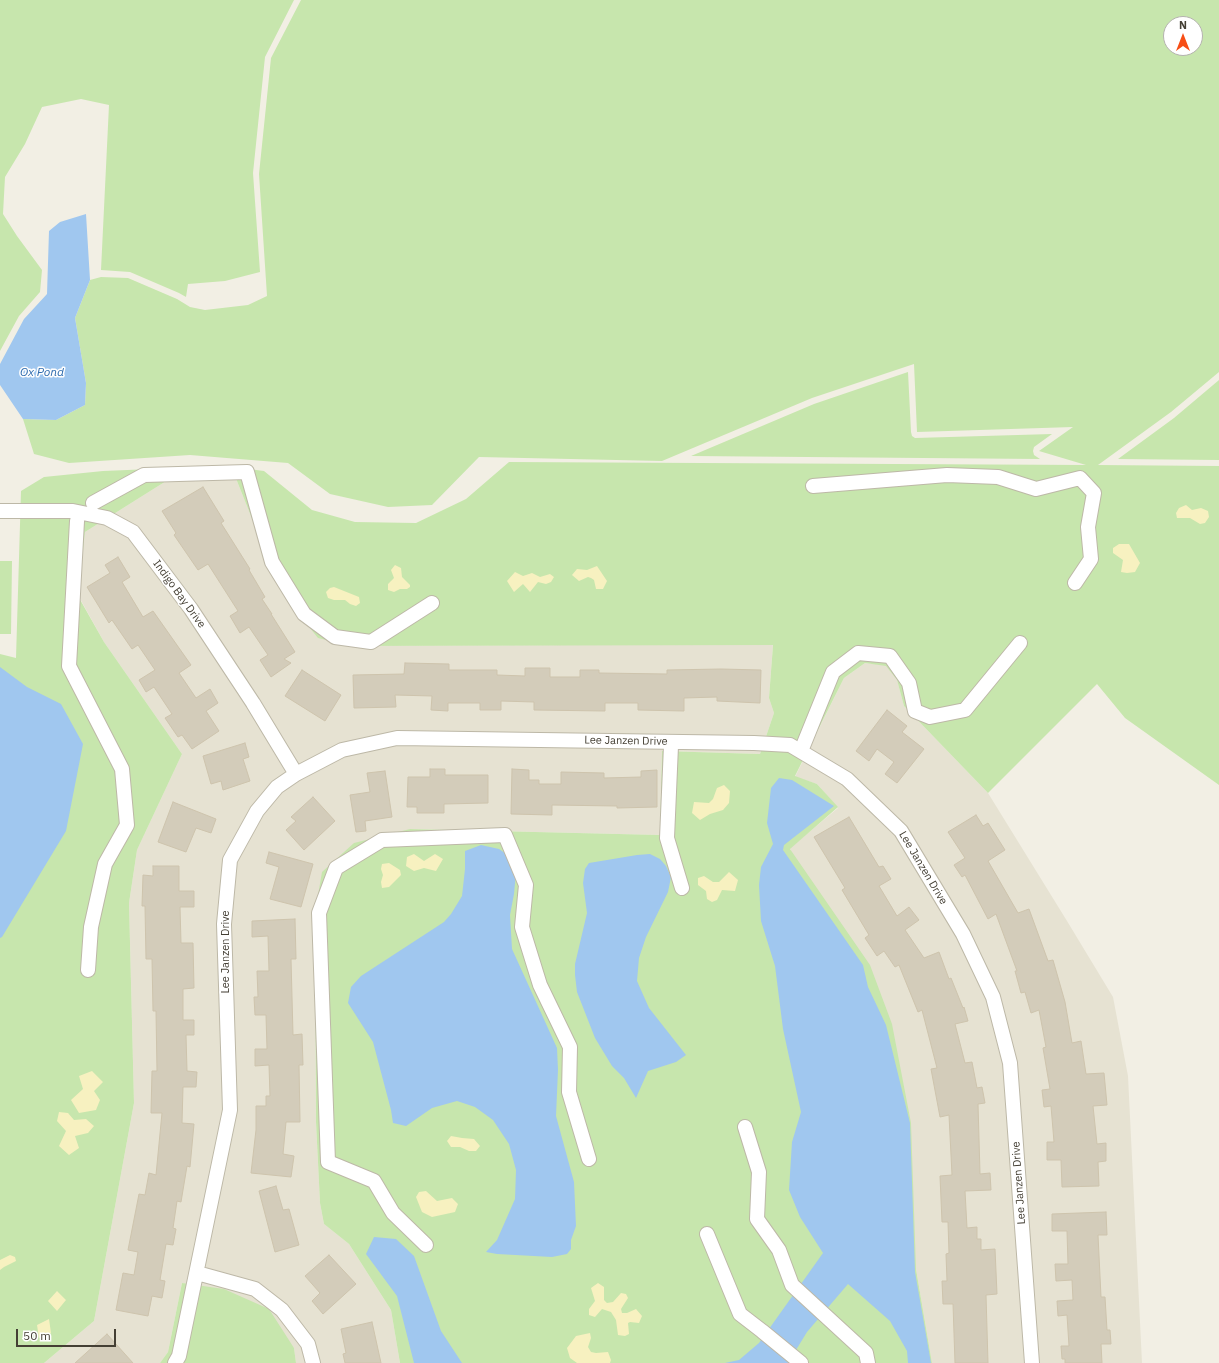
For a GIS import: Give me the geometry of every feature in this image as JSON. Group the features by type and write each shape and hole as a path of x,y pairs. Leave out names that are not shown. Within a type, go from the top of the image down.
{"street":[{"path":"93,503 144,475 246,472 272,562 304,614 335,637 371,642 432,603"},
{"path":"813,486 947,475 998,477 1036,489 1080,478 1094,493 1088,527 1091,559 1075,583"},
{"name":"Indigo Bay Drive","path":"0,511 73,511 107,518 134,532 191,610 253,703 296,774"},
{"path":"77,522 69,666 122,769 127,825 105,864 91,927 88,970"},
{"path":"803,746 833,672 858,653 890,656 909,683 915,711 930,717 965,710 1020,643"},
{"name":"Lee Janzen Drive","path":"175,1363 180,1356 230,1110 224,924 230,860 257,811 277,788 296,774 342,750 397,738 754,743 790,746 847,779 901,831 963,934 993,997 1010,1063 1032,1363"},
{"path":"671,746 667,838 682,888"},
{"path":"426,1245 393,1213 374,1181 328,1162 319,913 336,868 382,840 505,835 526,885 522,928 540,985 570,1047 569,1092 589,1159"},
{"path":"745,1127 759,1172 757,1218 779,1250 792,1285 866,1353 868,1363"},
{"path":"707,1234 740,1314 798,1361"},
{"path":"197,1273 255,1289 282,1310 308,1344 313,1363"}],"shaded area":[{"path":"235,476 268,559 351,646 773,644 769,698 774,713 760,754 662,751 660,835 410,829 315,913 316,1122 320,1203 324,1224 349,1244 391,1310 400,1363 296,1363 294,1348 182,1283 168,1352 160,1363 44,1363 94,1321 134,1103 129,903 137,850 182,754 104,642 78,595 85,532 171,478"},
{"path":"865,663 886,665 897,680 904,706 988,793 1113,997 1128,1076 1142,1363 932,1363 916,1269 790,848 838,808 817,784 795,777 844,678"}],"green space":[{"path":"0,0 294,0 265,57 253,173 260,272 225,281 188,284 186,297 130,272 101,270 109,105 81,99 42,107 25,144 5,177 3,214 42,270 40,292 19,316 0,351"},
{"path":"301,0 1219,0 1219,372 1171,412 1098,465 1219,466 1219,785 1125,718 1097,684 988,793 904,706 897,680 886,666 865,663 844,678 795,776 817,784 838,807 790,849 870,965 892,1024 911,1123 916,1269 932,1363 400,1363 391,1310 349,1244 324,1224 320,1203 316,1122 315,913 322,872 354,843 410,829 660,835 662,751 760,754 774,713 769,698 773,645 351,646 318,638 290,603 268,559 235,476 171,478 85,532 78,596 104,642 182,754 137,850 129,903 134,1103 94,1321 44,1363 0,1363 0,654 16,658 21,491 44,477 103,471 225,466 264,471 312,510 355,522 416,523 466,499 509,462 1086,465 1039,451 1073,427 917,432 914,364 812,398 662,461 479,457 432,505 388,507 330,494 288,463 190,455 69,463 34,454 23,419 56,420 85,405 86,383 75,318 90,280 101,277 128,278 177,299 190,307 205,310 248,305 267,296 259,174 271,58"},
{"path":"908,372 911,432 912,436 915,438 1052,434 1034,447 1034,455 1040,459 691,456 814,404"},
{"path":"1219,380 1219,460 1118,459 1174,418"},
{"path":"0,561 12,561 11,634 0,634"},
{"path":"182,1283 224,1289 269,1309 294,1348 296,1363 160,1363 168,1352"}],"sand":[{"path":"1186,505 1192,510 1201,508 1208,511 1209,517 1205,523 1200,524 1190,518 1177,518 1176,513 1179,508"},
{"path":"1119,544 1129,544 1140,563 1135,572 1121,572 1123,560 1113,553 1113,548"},
{"path":"395,565 401,568 402,577 410,585 410,587 394,592 388,590 388,584 394,578 391,570"},
{"path":"597,566 607,581 603,589 596,589 594,580 591,578 588,577 579,581 572,575 577,569 587,570"},
{"path":"515,572 523,576 532,573 540,577 550,574 554,577 551,582 546,584 538,582 530,592 523,584 514,592 507,581"},
{"path":"334,587 359,597 360,603 356,606 345,600 334,600 328,598 326,592 330,588"},
{"path":"724,785 730,791 729,803 723,810 710,814 700,820 692,813 694,802 709,803 713,799 717,788"},
{"path":"414,854 424,861 435,854 443,859 436,871 424,868 414,871 406,866 407,857"},
{"path":"389,863 400,870 401,875 389,887 382,888 382,864"},
{"path":"729,872 738,880 735,891 722,890 717,900 712,902 707,899 706,891 698,885 698,878 704,876 713,882 719,882"},
{"path":"92,1071 103,1082 94,1091 100,1100 96,1110 79,1113 71,1100 83,1089 79,1076"},
{"path":"59,1112 68,1113 74,1120 86,1119 94,1126 88,1133 75,1136 79,1148 69,1155 59,1146 66,1131 57,1121"},
{"path":"451,1136 474,1139 480,1146 476,1151 469,1151 460,1147 451,1147 447,1141"},
{"path":"426,1191 437,1201 452,1198 458,1204 455,1212 432,1217 422,1212 416,1197 419,1192"},
{"path":"10,1255 15,1257 16,1261 0,1270 0,1260"},
{"path":"598,1283 604,1287 604,1300 607,1303 613,1302 621,1293 626,1294 628,1298 621,1309 622,1313 627,1313 636,1309 642,1316 639,1323 628,1323 629,1334 625,1336 618,1335 616,1320 611,1312 602,1309 595,1317 589,1315 589,1309 595,1301 591,1288"},
{"path":"57,1291 66,1300 57,1311 48,1301"},
{"path":"49,1319 51,1333 39,1338 37,1325"},
{"path":"590,1333 591,1338 588,1347 591,1352 608,1352 611,1360 610,1363 577,1363 570,1358 567,1348 576,1336"}],"water":[{"name":"Ox Pond","path":"86,214 90,280 75,318 86,383 85,405 56,420 23,419 0,385 0,364 24,319 47,294 49,231 60,222"},
{"path":"0,667 27,687 61,704 83,744 66,831 0,938"},
{"path":"779,778 792,780 834,806 784,845 783,850 863,965 868,987 886,1025 910,1123 915,1272 931,1363 908,1363 907,1351 890,1321 848,1284 807,1332 788,1363 725,1363 739,1360 759,1343 823,1253 800,1217 789,1190 792,1142 801,1112 783,1029 775,966 761,921 759,885 761,867 773,844 767,823 771,788"},
{"path":"481,845 499,849 509,856 516,872 510,915 512,949 557,1048 558,1070 556,1116 574,1182 576,1226 571,1240 571,1249 567,1254 552,1257 486,1252 497,1240 515,1199 516,1170 509,1144 493,1120 475,1107 457,1101 432,1108 406,1126 393,1123 373,1042 348,1003 351,987 361,976 444,922 451,914 462,896 465,851"},
{"path":"650,854 660,859 666,866 671,877 668,892 646,937 639,958 637,981 649,1008 686,1055 676,1062 648,1071 636,1098 624,1078 612,1066 595,1038 577,992 575,964 587,913 583,883 585,869 589,863"},
{"path":"374,1237 396,1239 414,1256 441,1331 462,1363 414,1363 397,1296 366,1254"}],"building":[{"path":"203,487 224,521 221,523 250,569 249,570 265,597 262,599 295,652 284,659 291,663 271,677 260,660 268,655 249,627 240,633 230,616 238,611 208,564 198,570 174,535 176,533 162,511"},
{"path":"118,557 130,577 122,582 143,617 153,611 191,665 179,673 196,698 210,689 218,703 206,711 219,731 192,749 182,735 178,737 165,718 172,714 154,687 146,692 139,680 155,670 138,645 132,649 112,620 109,623 87,587 110,573 105,565"},
{"path":"405,663 449,664 449,670 497,670 497,675 525,676 525,668 550,668 550,677 580,677 580,670 599,670 599,673 667,674 667,670 761,670 760,703 717,701 717,697 684,698 684,711 638,710 638,703 605,703 605,711 534,710 534,702 501,701 501,710 480,710 480,703 448,703 448,711 431,710 432,696 395,695 396,707 354,708 353,675 404,674"},
{"path":"302,670 341,695 325,721 285,696"},
{"path":"887,710 907,726 902,732 924,749 897,783 885,774 894,762 877,749 869,761 856,751"},
{"path":"245,743 249,757 243,759 250,781 223,790 221,781 211,784 203,756"},
{"path":"430,769 445,769 445,775 488,775 488,803 444,804 444,813 417,813 417,807 407,807 408,777 430,777"},
{"path":"512,769 529,770 529,780 539,780 539,784 561,784 561,772 604,773 604,778 641,777 641,771 657,770 657,807 617,808 617,806 552,805 552,815 511,814"},
{"path":"385,771 392,817 365,821 366,831 356,832 350,795 370,792 367,773"},
{"path":"313,797 335,821 304,850 286,830 296,821 291,817"},
{"path":"173,802 216,819 211,833 196,828 186,852 158,842"},
{"path":"976,815 983,826 988,823 1005,850 988,861 1018,913 1029,909 1048,961 1053,960 1065,1002 1072,1043 1081,1041 1086,1074 1104,1073 1107,1105 1093,1106 1097,1144 1106,1143 1106,1161 1098,1162 1099,1186 1062,1187 1061,1160 1047,1160 1047,1142 1054,1142 1051,1106 1044,1107 1042,1090 1050,1089 1043,1048 1046,1047 1039,1010 1031,1013 1025,992 1021,993 1015,971 1017,971 996,914 988,919 965,875 962,877 954,865 965,858 948,832"},
{"path":"849,817 879,867 883,866 891,879 879,886 897,916 909,907 919,920 905,930 924,958 939,952 949,979 951,978 963,1008 964,1007 968,1021 955,1024 965,1063 972,1062 977,1088 982,1087 985,1103 978,1104 980,1174 990,1173 991,1190 965,1191 967,1228 977,1227 977,1239 981,1239 981,1250 995,1249 997,1294 986,1295 988,1363 955,1363 953,1304 943,1304 942,1281 947,1281 946,1254 949,1253 948,1222 942,1222 940,1176 952,1175 949,1115 940,1117 931,1069 937,1068 922,1010 918,1012 899,965 895,967 884,951 877,956 865,938 869,935 842,890 845,888 814,837"},
{"path":"269,852 313,864 301,907 270,899 279,867 266,863"},
{"path":"153,866 179,866 179,891 194,891 194,907 180,907 181,943 193,943 194,988 183,989 183,1020 194,1020 194,1035 186,1035 187,1071 197,1072 196,1087 183,1087 182,1123 194,1124 190,1167 187,1166 181,1202 177,1201 173,1228 176,1229 173,1245 166,1244 160,1280 165,1281 162,1298 152,1296 148,1316 116,1310 123,1273 134,1275 138,1252 128,1250 139,1194 145,1195 149,1173 156,1175 162,1113 151,1113 152,1071 157,1071 156,1011 153,1011 152,959 146,959 145,906 142,906 143,875 153,876"},
{"path":"295,919 296,959 291,959 293,1035 302,1034 303,1065 299,1065 300,1122 286,1122 283,1154 294,1156 291,1177 251,1173 256,1130 256,1106 266,1106 266,1096 270,1096 269,1065 255,1066 255,1049 267,1049 266,1015 255,1015 254,997 258,997 257,971 269,971 268,936 252,937 252,921"},
{"path":"276,1186 283,1210 289,1209 299,1245 275,1252 259,1191"},
{"path":"1106,1212 1107,1235 1098,1235 1101,1297 1105,1297 1107,1330 1110,1330 1111,1344 1101,1344 1102,1363 1065,1363 1065,1359 1062,1359 1061,1346 1069,1346 1067,1315 1058,1316 1057,1301 1073,1300 1072,1280 1056,1281 1055,1264 1068,1264 1067,1231 1052,1231 1052,1214"},
{"path":"329,1255 356,1284 323,1314 312,1301 320,1293 305,1276"},
{"path":"372,1322 381,1363 345,1363 343,1354 346,1353 341,1329"},
{"path":"107,1334 133,1363 75,1363"}]}
